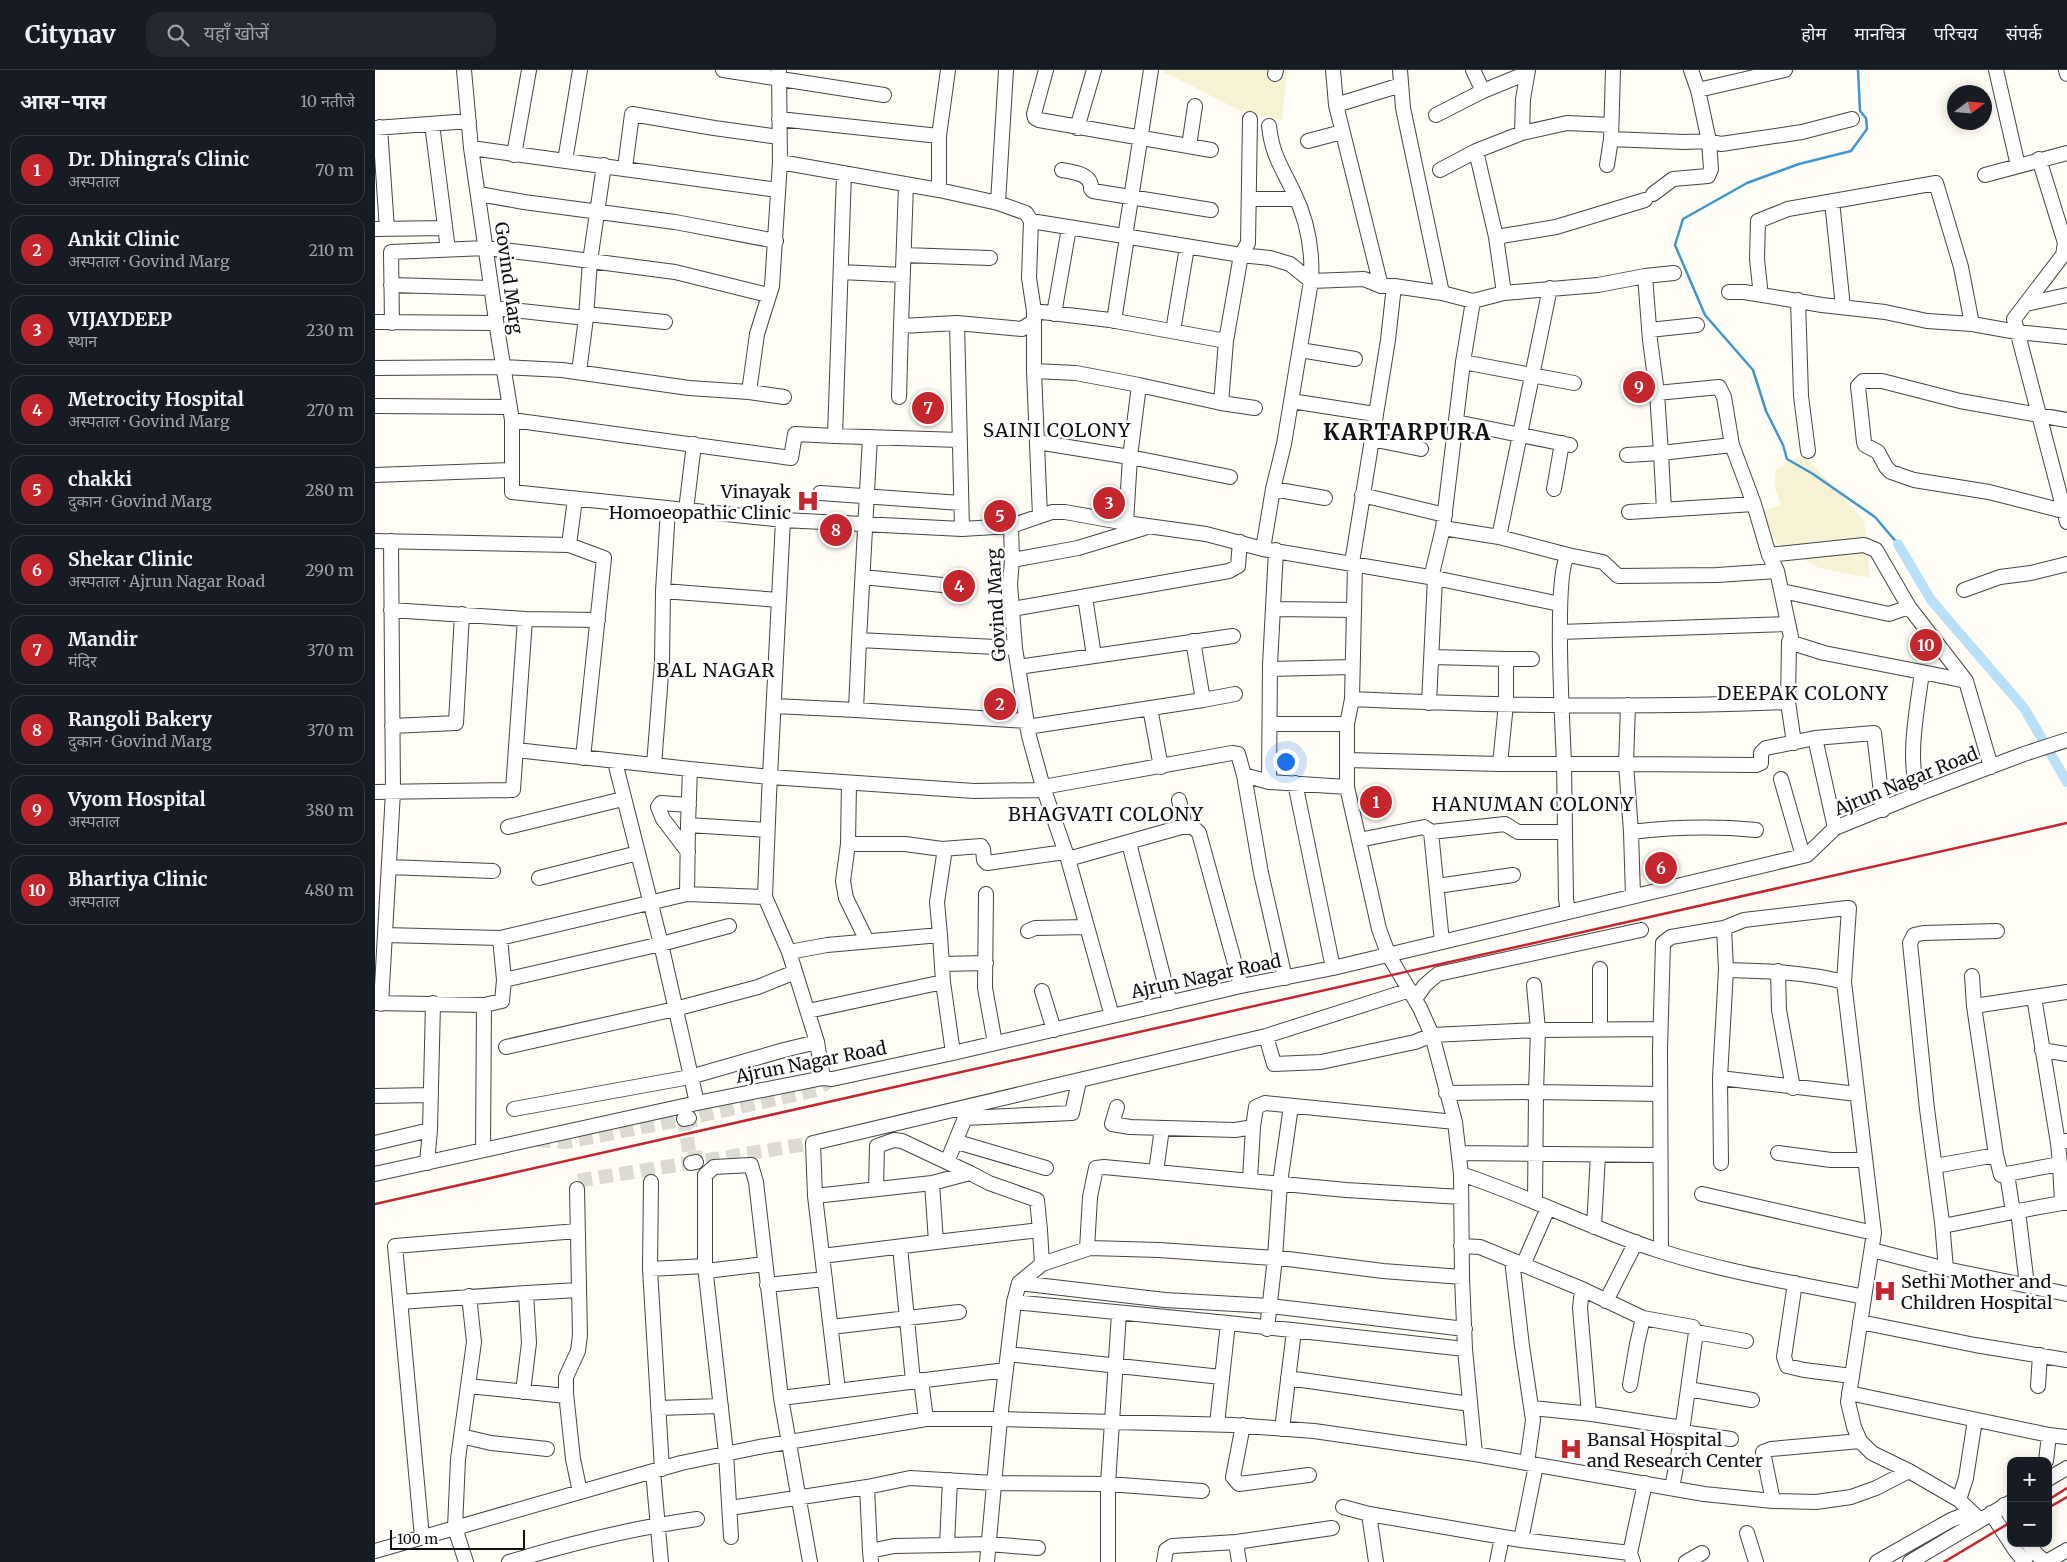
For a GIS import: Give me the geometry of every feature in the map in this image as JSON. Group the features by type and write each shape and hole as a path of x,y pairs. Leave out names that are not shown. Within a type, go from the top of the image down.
{"street":[{"name":"Govind Marg","path":"464,70 471,148 511,413 512,492 783,520 962,529 1011,526 1012,560 1010,584 1015,648 1027,724 1043,789 1067,855 1112,1016"},
{"path":"514,155 529,70"},
{"path":"565,161 580,70"},
{"path":"723,70 779,74 884,95"},
{"path":"939,190 939,136 948,70"},
{"path":"998,203 1006,70"},
{"path":"1046,70 1034,114 1035,118 1077,128 1141,136 1211,150"},
{"path":"1077,128 1094,70"},
{"path":"1114,321 1151,70"},
{"path":"1333,70 1336,105 1342,132 1387,286 1388,340 1362,496 1353,564 1352,699 1347,724 1347,787 1379,928 1389,956 1412,994 1432,1035 1455,1122 1461,1174 1461,1246 1465,1349 1475,1454"},
{"path":"1400,70 1403,108 1442,293"},
{"path":"1473,70 1483,91"},
{"path":"1607,165 1611,132 1613,70"},
{"path":"1495,237 1555,227 1649,197 1673,179 1708,176 1711,169 1709,141 1698,90 1691,70"},
{"path":"1698,90 1785,70"},
{"path":"1997,70 2017,166"},
{"path":"2066,70 2067,74"},
{"path":"1436,115 1483,91 1527,72"},
{"path":"1522,133 1523,99 1527,72"},
{"path":"749,392 757,334 772,286 780,162 779,74"},
{"path":"1336,105 1401,85"},
{"path":"1189,146 1195,106"},
{"path":"625,168 632,114 779,137"},
{"path":"779,119 939,136"},
{"path":"1221,403 1226,341 1241,255 1248,243 1250,119"},
{"path":"1440,170 1476,151 1522,133 1567,123 1611,132 1685,142 1709,141 1721,144 1802,132 1852,119"},
{"path":"445,228 381,229 377,127 469,121"},
{"path":"432,124 448,250"},
{"path":"1269,126 1271,145 1296,199 1311,244 1313,261 1284,444 1273,489 1269,550 1273,609 1270,669 1269,782"},
{"path":"1308,141 1342,132"},
{"path":"471,148 778,190"},
{"path":"1476,151 1495,237 1504,293"},
{"path":"1985,175 2067,152"},
{"path":"2039,159 2065,248 2063,255 2015,320 2066,515"},
{"path":"780,162 906,186 939,190 998,203 1026,213 1031,221 1029,278 1034,316 1034,371 1040,516"},
{"path":"579,372 590,261 604,165"},
{"path":"1062,170 1075,172 1087,178 1093,191 1211,210"},
{"path":"835,436 844,173"},
{"path":"1761,287 1757,260 1758,221 1788,209 1936,183 1961,267 1972,324"},
{"path":"899,398 906,186"},
{"path":"479,194 675,222 776,242"},
{"path":"1249,199 1296,199"},
{"path":"1832,201 1843,307"},
{"path":"1031,221 1270,258 1290,264 1311,281 1364,279 1387,286 1442,293 1473,301 1504,293 1598,285 1673,273"},
{"path":"1054,314 1069,228"},
{"path":"1173,331 1187,246"},
{"path":"392,322 391,252 486,248 675,272 768,295"},
{"path":"904,255 990,258"},
{"path":"841,272 903,275"},
{"path":"1645,276 1649,330 1657,393 1664,510"},
{"path":"391,286 491,288"},
{"path":"1499,537 1550,288"},
{"path":"1729,292 1744,292 1885,312 1927,321 1972,324 2017,332 2067,337"},
{"path":"2026,304 2067,295"},
{"path":"1798,300 1801,396 1808,450"},
{"path":"1429,703 1432,657 1433,578 1444,522 1463,362 1473,301"},
{"path":"494,308 665,322"},
{"path":"901,326 957,323 1022,329 1034,316 1054,314 1114,321 1226,341"},
{"path":"375,322 496,323"},
{"path":"957,323 962,529"},
{"path":"1649,330 1697,325"},
{"path":"1299,350 1355,359"},
{"path":"1463,362 1574,383"},
{"path":"375,368 503,368 579,372 689,388 749,392 784,397"},
{"path":"1034,371 1076,373 1221,403 1255,408"},
{"path":"2066,515 1989,492 1914,480 1891,472 1878,452 1863,442 1858,386 1863,381 1882,381 1959,401 2067,420"},
{"path":"1126,523 1130,457 1139,385"},
{"path":"1657,393 1719,387 1724,397 1732,445 1754,504 1769,555 1777,571 1791,637 1789,642 1788,702 1794,743"},
{"path":"1291,401 1375,414"},
{"path":"375,406 511,413 694,444 791,458 795,434 870,437 900,431 960,440"},
{"path":"1456,422 1566,444 1554,489"},
{"path":"856,710 870,437"},
{"path":"1371,439 1421,449"},
{"path":"1037,442 1130,457 1230,477"},
{"path":"686,510 694,444"},
{"path":"1627,454 1732,445"},
{"path":"375,475 512,470"},
{"path":"1273,489 1325,498"},
{"path":"820,493 961,503"},
{"path":"1362,496 1444,522 1568,555 1603,562 1618,576 1717,575 1777,571"},
{"path":"569,545 575,498"},
{"path":"1629,512 1754,504"},
{"path":"654,765 662,662 663,591 668,509"},
{"path":"1011,526 1052,512 1065,512 1126,523 1207,534 1269,550 1433,578 1560,604"},
{"path":"783,520 765,897 789,952 817,1042 823,1078"},
{"path":"1012,560 1079,548 1149,526"},
{"path":"375,541 569,545 604,558 583,758"},
{"path":"391,541 393,792 385,935 378,1003 484,1005 502,1001 504,980 500,938"},
{"path":"1012,608 1229,571 1238,566 1240,542"},
{"path":"1769,555 1864,545 1876,550 1909,607 1966,681 1991,766"},
{"path":"1568,555 1563,560 1560,604 1566,900 1568,912"},
{"path":"1964,590 2000,577 2031,573 2067,564"},
{"path":"863,577 961,588"},
{"path":"1781,590 1889,614 1909,607"},
{"path":"663,591 779,600"},
{"path":"1085,597 1094,656"},
{"path":"1273,609 1354,610"},
{"path":"391,610 525,618 598,620"},
{"path":"392,726 456,723 462,614"},
{"path":"375,792 513,790 525,618"},
{"path":"1560,632 1788,624"},
{"path":"1018,667 1233,636"},
{"path":"859,640 1015,648"},
{"path":"1193,641 1203,700"},
{"path":"1789,642 1824,653 1966,681"},
{"path":"1432,657 1532,660"},
{"path":"1500,764 1506,704 1506,659"},
{"path":"1270,669 1352,667"},
{"path":"1918,794 1915,782 1914,737 1922,672"},
{"path":"774,706 856,710 1027,724 1150,708 1235,694"},
{"path":"1352,699 1429,703 1628,705 1788,702"},
{"path":"1628,705 1627,764 1633,896"},
{"path":"1150,708 1161,767"},
{"path":"1270,724 1347,724"},
{"path":"1347,760 1500,764 1756,765 1761,763 1763,749 1815,738 1875,733 1883,810"},
{"path":"1815,738 1835,828"},
{"name":"Ajrun Nagar Road","path":"375,1174 697,1103 823,1078 832,1079 953,1053 1241,986 1389,956 1807,855 1835,828 1991,766 2067,740"},
{"path":"516,750 770,777 974,791 1043,789 1231,753 1238,754 1244,775 1261,874 1285,978"},
{"path":"615,762 661,944 697,1103"},
{"path":"687,894 690,768"},
{"path":"1244,775 1269,782 1347,787"},
{"path":"1781,779 1803,856"},
{"path":"849,783 848,844 843,881 846,898 867,941"},
{"path":"1295,783 1333,968"},
{"path":"508,827 623,798"},
{"path":"1179,800 1185,826"},
{"path":"688,852 663,819 658,807 661,803 689,805"},
{"path":"1359,840 1424,827 1431,832 1505,824 1518,832 1565,832"},
{"path":"688,825 767,830"},
{"path":"848,844 905,844 942,849 981,846 984,860 987,863 1067,855 1129,843 1185,826 1194,828 1199,834 1241,986"},
{"path":"1631,832 1716,826 1756,830"},
{"path":"1431,832 1442,942"},
{"path":"1129,843 1170,1004"},
{"path":"942,849 945,855 937,902 943,982 953,1053"},
{"path":"539,878 637,853"},
{"path":"389,867 493,872"},
{"path":"1437,886 1513,875"},
{"path":"385,935 500,938 687,894 765,897"},
{"path":"986,894 985,988 995,1043"},
{"path":"1661,1251 1660,1029 1663,943 1671,937 1724,928 1744,920 1849,908 1844,982 1874,1234 1849,1393 1848,1402 1852,1418 1860,1441 1872,1453 1909,1471 1981,1515 2025,1562"},
{"path":"504,980 661,944 729,926"},
{"path":"1028,931 1035,928 1087,926"},
{"path":"1721,1163 1720,1078 1726,970 1724,928"},
{"path":"838,1390 815,1196 813,1143 964,1113 1079,1081 1267,1036 1412,994 1438,974 1641,930"},
{"path":"1947,1269 1927,1108 1910,943 1915,935 1923,932 1997,931"},
{"path":"789,952 827,944 940,935"},
{"path":"942,964 985,963"},
{"path":"1600,969 1600,1029"},
{"path":"1726,970 1778,971 1821,976 1844,982"},
{"path":"1778,971 1779,1010 1793,1088"},
{"path":"506,1048 675,1009 758,987 795,972"},
{"path":"1972,976 1996,1155 2001,1175 2060,1164"},
{"path":"808,1012 943,982"},
{"path":"1534,986 1538,1030 1535,1202"},
{"path":"1042,992 1053,1030"},
{"path":"1975,1006 2034,996 2066,993"},
{"path":"1943,1226 2065,1203 2060,1164 2062,1142 2042,1050 2034,996"},
{"path":"427,1163 430,1130 433,1004"},
{"path":"483,1149 484,1005"},
{"path":"1267,1036 1274,1064 1321,1062 1415,1042 1432,1035 1538,1030 1660,1029"},
{"path":"514,1109 690,1077 817,1042"},
{"path":"2042,1050 2067,1054"},
{"path":"1720,1078 1857,1094"},
{"path":"964,1113 1072,1113 1079,1081"},
{"path":"1446,1093 1660,1094"},
{"path":"375,1096 431,1095"},
{"path":"1251,1180 1253,1127 1256,1107 1265,1103 1455,1122"},
{"path":"1267,1328 1275,1258 1280,1183 1291,1106"},
{"path":"1117,1107 1112,1124 1162,1128 1235,1130 1253,1127"},
{"path":"947,1162 957,1142 964,1113"},
{"path":"1156,1172 1162,1128"},
{"path":"375,1143 430,1130"},
{"path":"876,1189 877,1146 894,1140 902,1141 989,1183 1037,1200 1043,1264"},
{"path":"957,1142 1046,1168"},
{"path":"1459,1153 1660,1155"},
{"path":"1779,1153 1831,1160 1865,1160"},
{"path":"1594,1227 1599,1155"},
{"path":"1935,1166 1996,1155"},
{"path":"731,1538 726,1454 705,1268 705,1175 714,1167 751,1165 756,1182 787,1442 810,1562"},
{"path":"1087,1249 1090,1197 1096,1168 1104,1167 1346,1190 1461,1197"},
{"path":"815,1196 932,1183 970,1173"},
{"path":"1461,1174 1507,1189 1594,1227 1661,1251 1715,1267 1864,1298"},
{"path":"2007,1174 2027,1286"},
{"path":"651,1182 650,1269 658,1408 658,1525 661,1562"},
{"path":"932,1183 936,1242"},
{"path":"577,1189 579,1351 566,1377 566,1396 573,1459 580,1492"},
{"path":"1702,1194 1874,1234"},
{"path":"1521,1540 1531,1464 1533,1420 1522,1346 1518,1263 1548,1208"},
{"path":"422,1537 395,1246 577,1230"},
{"path":"822,1256 1040,1230"},
{"path":"1606,1301 1635,1242"},
{"path":"1461,1246 1479,1247 1582,1289 1643,1318 1693,1326 1696,1332 1683,1430 1672,1488"},
{"path":"900,1247 906,1317 917,1381 926,1419"},
{"path":"987,1562 1000,1419 1014,1302 1019,1283 1043,1264 1087,1249 1159,1250 1275,1258 1383,1271 1462,1277"},
{"path":"1872,1250 1947,1269 2067,1294"},
{"path":"650,1269 765,1264"},
{"path":"767,1285 825,1278"},
{"path":"1019,1283 1165,1300 1270,1306 1465,1330"},
{"path":"1795,1284 1784,1357 1787,1366 1852,1376"},
{"path":"1582,1289 1580,1308 1589,1414"},
{"path":"400,1302 579,1290"},
{"path":"523,1392 529,1343 526,1293"},
{"path":"466,1562 455,1528 458,1459 474,1342 469,1296"},
{"path":"1014,1302 1465,1349"},
{"path":"831,1327 959,1312"},
{"path":"1108,1562 1108,1484 1119,1313"},
{"path":"1630,1384 1643,1318"},
{"path":"1861,1322 1975,1345 2067,1360"},
{"path":"1217,1424 1227,1323"},
{"path":"1282,1428 1294,1331"},
{"path":"1696,1332 1746,1341"},
{"path":"1008,1354 1221,1377"},
{"path":"2038,1386 2040,1355"},
{"path":"781,1398 1006,1370"},
{"path":"1288,1378 1470,1404"},
{"path":"468,1386 566,1396"},
{"path":"1688,1389 1752,1400"},
{"path":"1849,1393 2066,1438"},
{"path":"658,1408 721,1406"},
{"path":"1532,1408 1589,1414 1731,1438"},
{"path":"375,1551 657,1470 787,1442 926,1419 1217,1424 1314,1431 1475,1454 1672,1488 1773,1501 1816,1502 1851,1497 1876,1488 1909,1471"},
{"path":"1959,1500 1966,1478 1975,1420"},
{"path":"1243,1425 1233,1477 1239,1484 1309,1476"},
{"path":"2047,1457 2049,1435"},
{"path":"461,1436 491,1443 547,1449"},
{"path":"1773,1501 1763,1452 1771,1449 1860,1441"},
{"path":"2052,1477 2067,1468"},
{"path":"730,1508 867,1487 910,1478 995,1483 1108,1484 1202,1491"},
{"path":"947,1545 951,1480"},
{"path":"1343,1507 1369,1514 1631,1558 1645,1483"},
{"path":"867,1487 870,1556 894,1546 989,1544 1037,1548"},
{"path":"1877,1562 1951,1520 2007,1508"},
{"path":"1369,1514 1376,1562"},
{"path":"1910,1562 1981,1515"},
{"path":"509,1562 557,1547 658,1525 697,1519"},
{"path":"1164,1562 1166,1550 1172,1546 1235,1542 1332,1528"},
{"path":"1747,1533 1756,1562"},
{"path":"1497,1562 1502,1537"},
{"path":"1235,1542 1239,1562"},
{"path":"2031,1547 2037,1556 2046,1562 2067,1550"},
{"path":"1686,1562 1702,1553"}],"shaded area":[{"path":"1160,70 1287,70 1282,120 1243,112"},
{"path":"1803,454 1864,520 1870,578 1819,568 1777,544 1762,511 1781,505 1774,484 1776,470"}],"waterway":[{"path":"1858,70 1860,111 1866,118 1867,129 1851,151 1799,164 1747,183 1683,219 1675,245 1705,315 1753,370 1766,411 1783,445 1787,459 1813,474 1875,517 1898,544"},
{"path":"1898,544 1931,600 2024,708 2067,782"}],"tunnel":[{"path":"691,1128 689,1118 816,1090 832,1079"},
{"path":"537,1140 566,1142 684,1119 691,1163 576,1181 577,1189"},
{"path":"695,1151 696,1162 813,1143"}],"railway":[{"path":"375,1204 2067,823"},
{"path":"2052,1497 2067,1488"},
{"path":"2052,1506 2067,1497"},
{"path":"1944,1562 2007,1524"}],"place":[{"name":"Vyom Hospital","path":"1639,387"},
{"name":"Mandir","path":"928,408"},
{"name":"Vinayak Homoeopathic Clinic","path":"808,501"},
{"name":"VIJAYDEEP","path":"1109,503"},
{"name":"chakki","path":"1000,516"},
{"name":"Rangoli Bakery","path":"836,530"},
{"name":"Metrocity Hospital","path":"959,586"},
{"name":"Bhartiya Clinic","path":"1926,645"},
{"name":"Ankit Clinic","path":"1000,704"},
{"name":"Dr. Dhingra's Clinic","path":"1376,802"},
{"name":"Shekar Clinic","path":"1661,868"},
{"name":"Sethi Mother and Children Hospital","path":"1885,1291"},
{"name":"Bansal Hospital and Research Center","path":"1571,1449"}],"district":[{"name":"SAINI COLONY","path":"1057,430"},
{"name":"KARTARPURA","path":"1407,432"},
{"name":"BAL NAGAR","path":"716,670"},
{"name":"DEEPAK COLONY","path":"1803,693"},
{"name":"HANUMAN COLONY","path":"1533,804"},
{"name":"BHAGVATI COLONY","path":"1106,814"}]}
